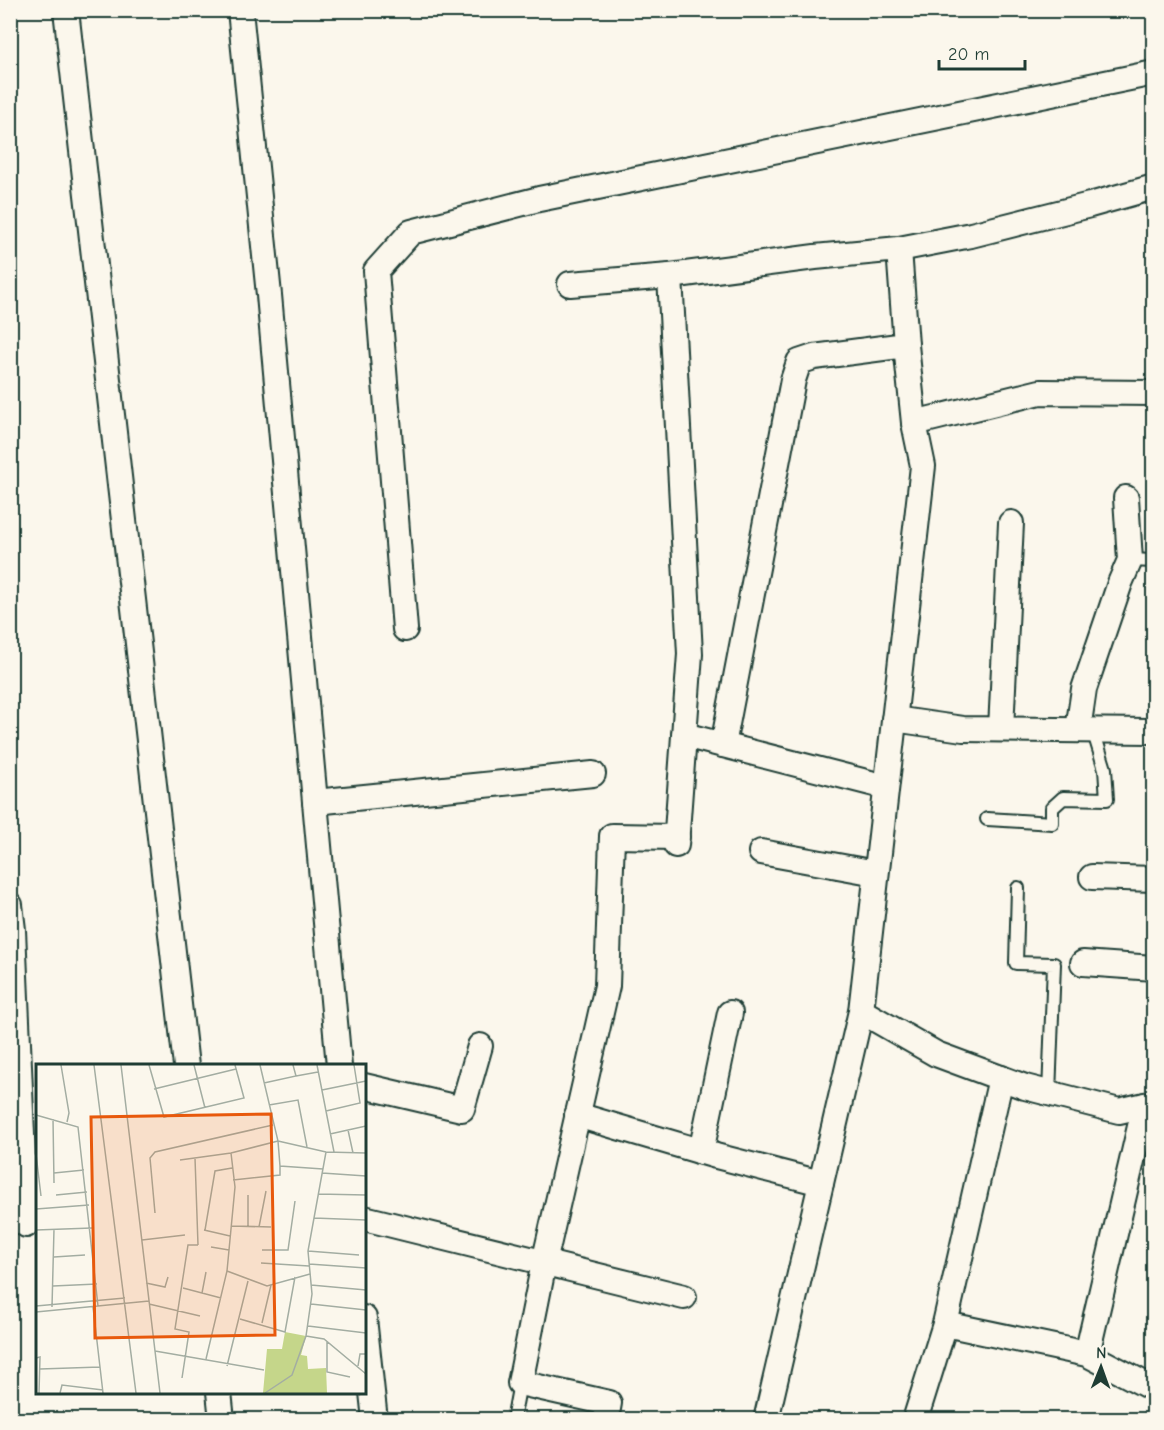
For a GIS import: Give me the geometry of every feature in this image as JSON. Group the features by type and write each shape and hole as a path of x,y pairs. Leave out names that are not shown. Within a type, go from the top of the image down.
{"street":[{"path":"66,10 186,1064"},
{"path":"240,10 271,318 339,1064"},
{"path":"405,629 376,271 411,232 539,199 1154,73"},
{"path":"570,284 670,276 815,257 899,249 970,235 1154,187"},
{"path":"766,1419 861,1011 923,466 914,423 899,249"},
{"path":"606,1419 609,1403 520,1383 544,1263 607,986 612,836 676,841 690,654 670,276"},
{"path":"723,745 793,380 799,362 814,357 906,345"},
{"path":"914,423 1040,392 1154,393"},
{"path":"1086,730 1084,689 1120,583 1142,560 1126,498"},
{"path":"1001,729 1011,523"},
{"path":"894,719 963,729 1151,730"},
{"path":"684,735 886,787"},
{"path":"315,802 593,774"},
{"path":"761,852 876,873"},
{"path":"1092,877 1154,879"},
{"path":"10,905 13,930 15,1083 25,1225"},
{"path":"1083,963 1154,968"},
{"path":"861,1011 936,1054 1025,1088 1119,1111 1149,1104 1087,1354"},
{"path":"701,1152 730,1013"},
{"path":"366,1086 462,1109 480,1046"},
{"path":"915,1419 945,1324 1000,1078"},
{"path":"577,1115 701,1152 821,1184"},
{"path":"366,1218 684,1297"},
{"path":"945,1324 1087,1354 1154,1389"},
{"path":"366,1336 375,1419"},
{"path":"219,1394 222,1419"}],"lane":[{"path":"987,819 1052,823 1052,808 1064,798 1107,799 1105,769 1086,730"},
{"path":"1018,888 1016,963 1054,964 1048,1094"},
{"path":"513,1419 520,1383"}]}
